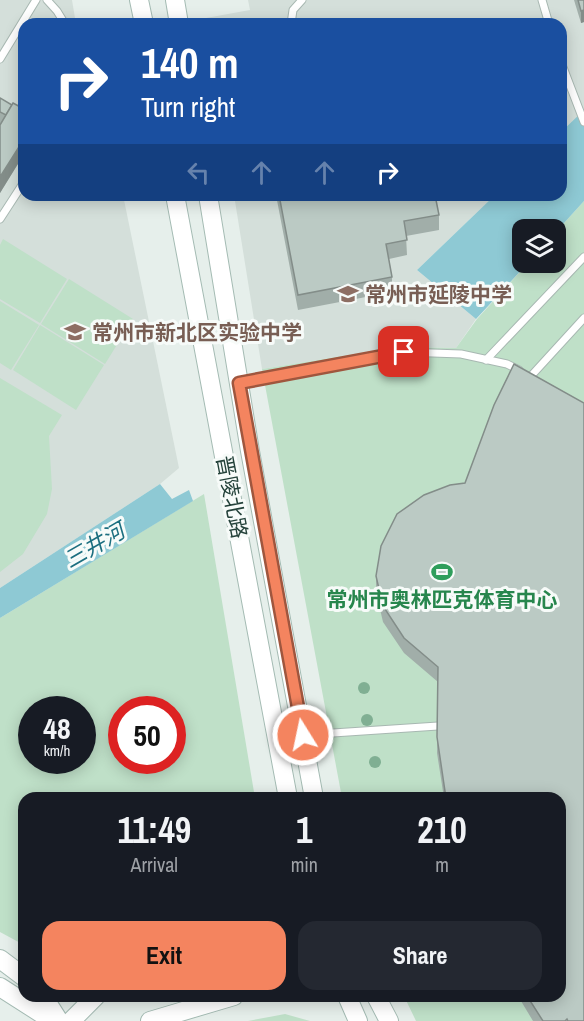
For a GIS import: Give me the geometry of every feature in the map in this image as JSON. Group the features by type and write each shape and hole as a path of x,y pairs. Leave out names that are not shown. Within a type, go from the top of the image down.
{"main road":[{"path":"139,0 143,18"},
{"path":"175,0 178,18"},
{"name":"晋陵北路","path":"177,201 287,792"},
{"name":"晋陵北路","path":"209,201 239,383 313,792"},
{"path":"2,960 18,965"},
{"path":"2,960 18,972"},
{"path":"0,987 18,999"},
{"path":"23,1002 53,1021"},
{"path":"47,1002 59,1021"},
{"path":"70,1021 90,1002"},
{"path":"150,1021 214,1002"},
{"path":"350,1002 358,1021"},
{"path":"379,1002 389,1021"}],"lane":[{"path":"25,18 36,0"},
{"path":"47,0 58,18"},
{"path":"292,18 293,10 302,0"},
{"path":"542,0 546,18"},
{"path":"0,59 18,30"},
{"path":"567,78 584,122"},
{"path":"0,219 18,191"},
{"path":"486,360 584,257"},
{"path":"531,376 584,318"},
{"path":"239,383 404,352 461,354 507,364 540,381"},
{"path":"303,735 438,726"}],"shaded area":[{"name":"常州市新北区实验中学","path":"0,0 72,0 75,18 18,18 18,201 124,201 179,468 160,484 0,588"},
{"path":"248,0 584,0 584,110 567,126 567,18 206,18 250,10"},
{"name":"常州市延陵中学","path":"235,201 489,201 417,270 476,319 456,348 398,347 262,369"}],"green space":[{"name":"常州市奥林匹克体育中心","path":"584,201 584,1021 416,1021 407,1002 566,1002 566,792 341,792 262,369 398,347 456,348 477,319 519,273 566,273 566,221"},
{"path":"3,239 67,279 40,323 0,299 0,245"},
{"path":"69,279 133,319 105,364 41,324"},
{"path":"0,301 39,325 11,370 0,363"},
{"path":"40,325 104,365 76,410 13,370"},
{"path":"0,378 62,415 49,436 52,489 47,514 23,554 0,572"},
{"path":"204,494 254,792 18,792 18,942 0,932 0,618"},
{"path":"285,1014 310,1021 248,1021"}],"water":[{"path":"584,110 584,201 566,221 566,219 512,219 512,273 519,273 476,319 417,270 489,201 567,201 567,126"},
{"name":"三井河","path":"160,484 172,499 189,490 193,501 0,618 0,588"}],"building":[{"path":"578,0 584,0 584,10 581,11"},
{"path":"0,98 12,105 6,115 0,112"},
{"path":"13,103 18,106 18,148 0,177 0,125"},
{"path":"280,201 436,201 439,215 404,221 407,240 386,244 392,277 298,295"},
{"path":"514,364 584,403 584,1021 568,1021 567,1019 565,1021 543,1021 531,1002 566,1002 566,792 445,792 437,737 438,667 404,638 383,606 376,576 381,546 397,514 424,495 450,485 465,483 494,405"}],"place":[{"name":"常州市延陵中学","path":"348,294"},
{"name":"常州市新北区实验中学","path":"75,332"},
{"name":"常州市奥林匹克体育中心","path":"442,572"}],"route":[{"path":"303,735 239,383 404,352"}]}
